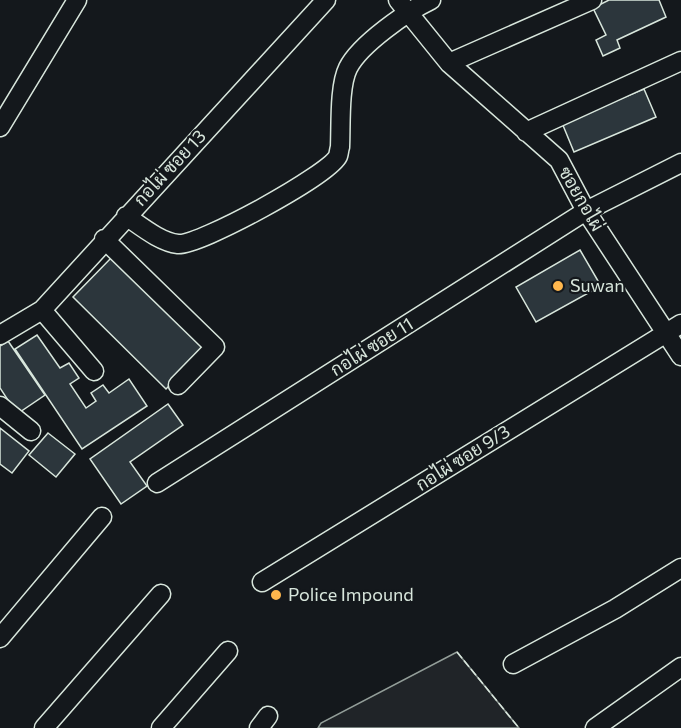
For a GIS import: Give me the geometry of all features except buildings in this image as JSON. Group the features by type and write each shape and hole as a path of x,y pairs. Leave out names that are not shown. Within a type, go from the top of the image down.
{"street":[{"path":"0,128 77,0"},
{"name":"กอไผ่ ซอย 13","path":"5,333 42,310 326,0"},
{"path":"126,216 167,242 190,243 226,228 285,194 331,163 338,157 340,147 348,69 356,56 403,6 431,0"},
{"path":"449,63 592,0"},
{"name":"ซอยกอไผ่","path":"403,6 449,63 559,160 586,211 664,334 681,356"},
{"path":"526,132 681,61"},
{"name":"กอไผ่ ซอย 11","path":"158,483 586,211 681,163"},
{"path":"105,239 215,347 178,385"},
{"path":"42,310 94,371"},
{"name":"กอไผ่ ซอย 9/3","path":"261,582 681,324"},
{"path":"0,406 31,431"},
{"path":"0,638 102,517"},
{"path":"513,664 615,609 681,568"},
{"path":"44,728 161,594"},
{"path":"161,728 228,651"},
{"path":"595,728 681,667"}],"shaded area":[{"path":"457,652 519,728 318,728 321,723"}],"fence":[{"path":"457,652 519,728"}],"place":[{"name":"Suwan","path":"558,286"},
{"name":"Police Impound","path":"276,595"}]}
